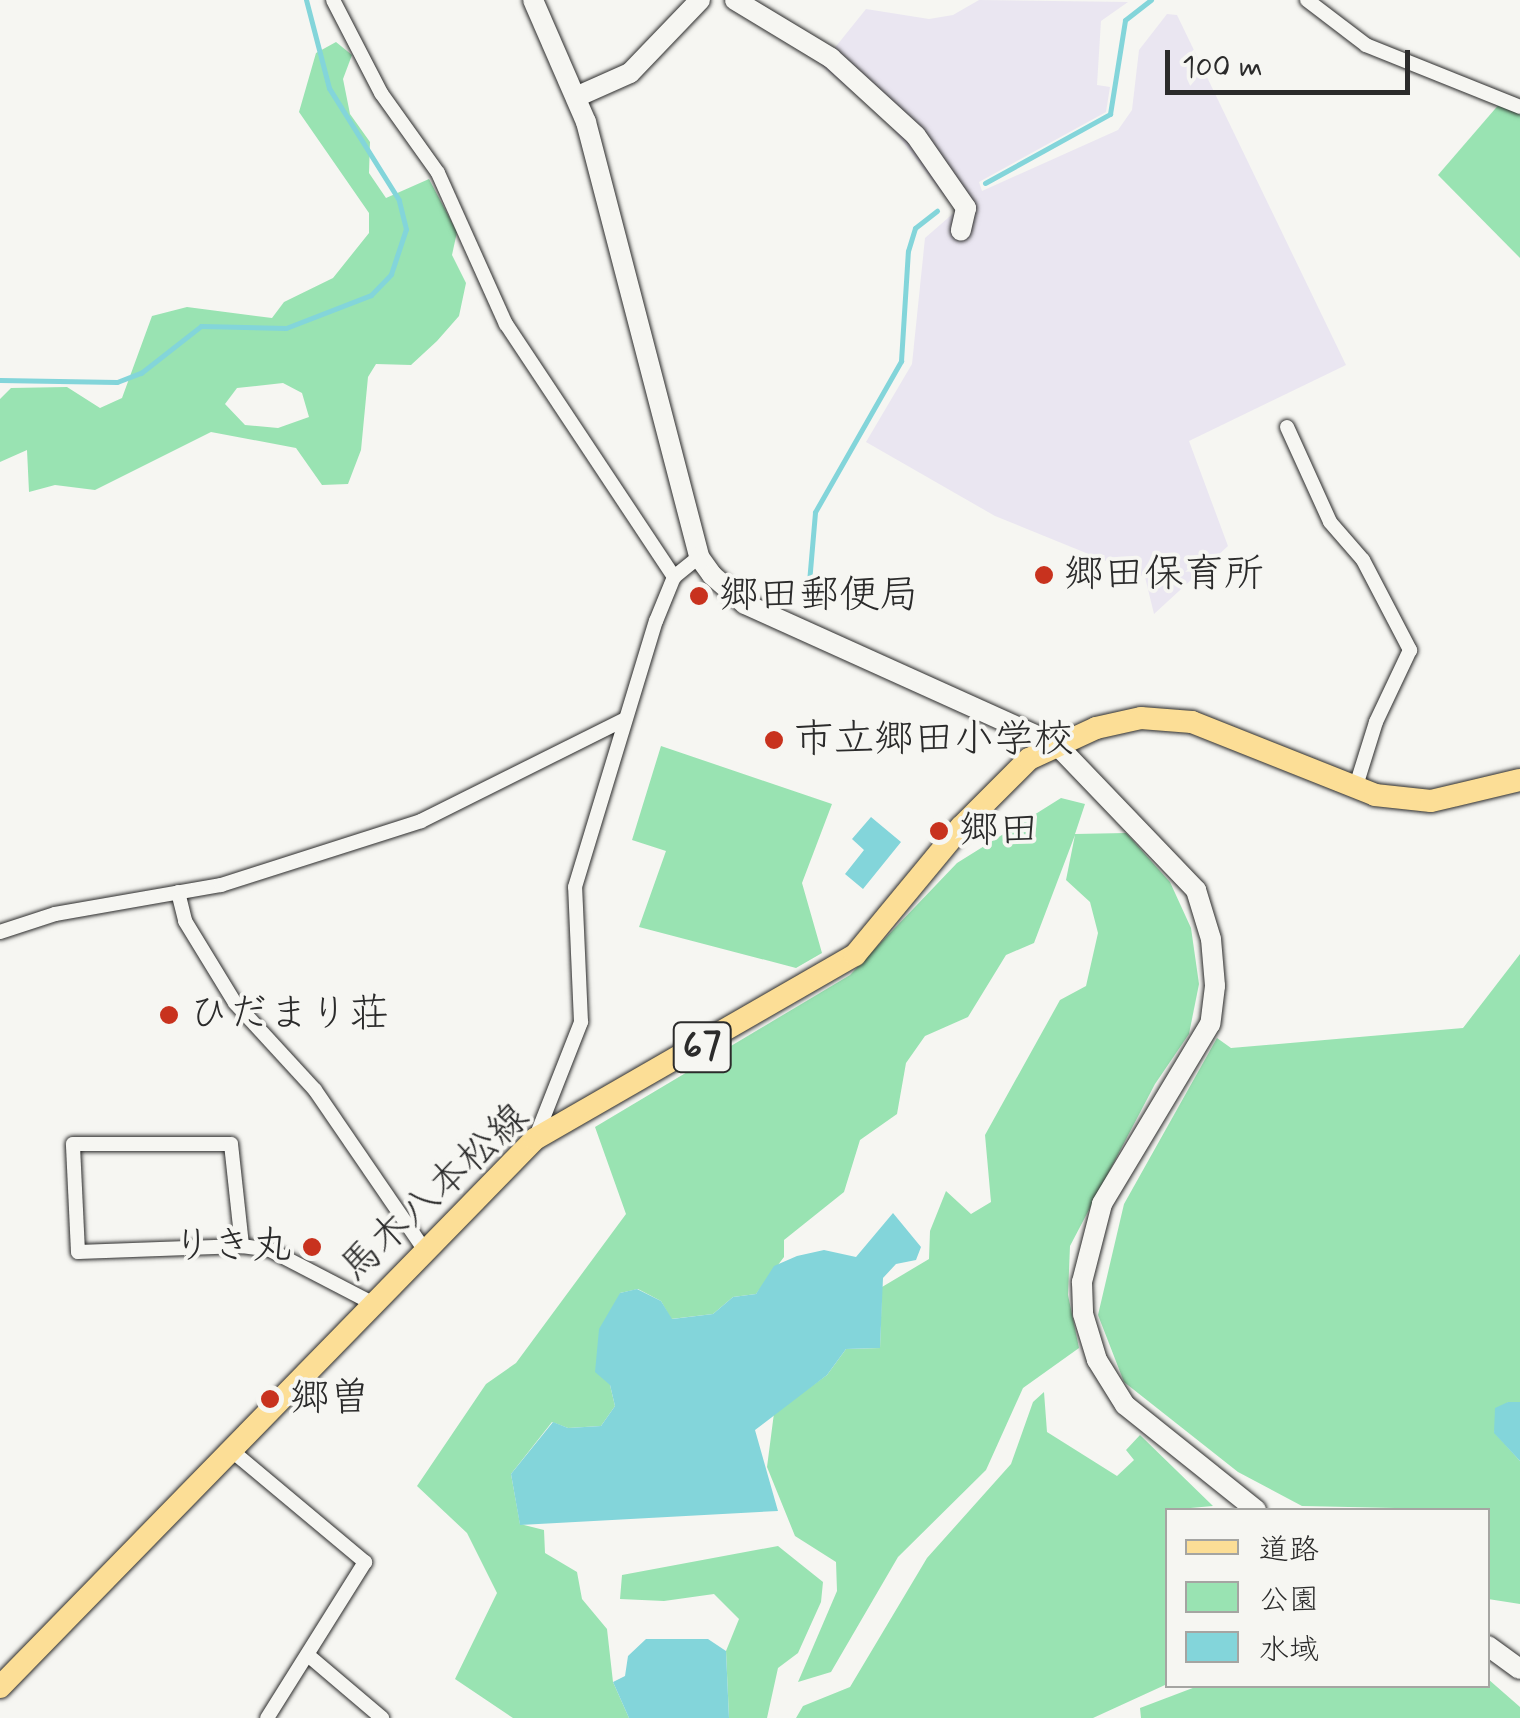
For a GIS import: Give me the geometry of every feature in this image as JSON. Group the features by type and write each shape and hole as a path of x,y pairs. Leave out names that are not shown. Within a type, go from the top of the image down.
{"main road":[{"name":"馬木八本松線","path":"0,1688 423,1248 535,1139 855,955 962,826 1029,759 1057,745 1141,718 1192,722 1355,789 1430,801 1520,780"}],"street":[{"path":"333,0 381,93 438,173 506,324 674,576"},
{"path":"533,0 576,97 699,558 745,604 1057,745 1196,890 1206,915 1215,986 1210,1024 1194,1059 1102,1204 1082,1282 1090,1342 1125,1405 1254,1508"},
{"path":"576,97 630,73 700,0"},
{"path":"735,0 831,58 916,136 966,208 962,230"},
{"path":"1307,0 1366,44 1520,107"},
{"path":"1287,427 1330,522 1363,560 1410,650 1376,722 1355,789"},
{"path":"535,1139 581,1022 574,886 624,720 674,576 699,558"},
{"path":"0,932 55,914 178,892 421,821 624,720"},
{"path":"178,892 185,921 235,1004 315,1090 423,1248"},
{"path":"242,1246 231,1144 73,1144 78,1252 242,1246 270,1250 372,1303"},
{"path":"231,1450 364,1562 267,1718"},
{"path":"1490,1647 1520,1669"},
{"path":"308,1656 382,1718"}],"shaded area":[{"path":"979,0 1128,2 1101,21 1097,85 1110,87 1106,112 979,182 982,191 1118,130 1132,110 1139,50 1167,14 1177,15 1346,365 1189,441 1228,546 1154,614 1145,577 995,516 866,442 912,364 925,238 956,211 887,121 821,65 866,9 929,19 953,15"}],"green space":[{"path":"336,42 352,55 343,79 350,114 370,142 369,173 386,198 429,179 457,232 452,255 466,283 459,316 411,365 376,364 368,377 361,450 348,484 322,485 296,448 211,432 95,490 55,485 29,492 27,450 0,462 0,399 11,388 67,387 100,408 122,398 152,316 187,307 272,318 284,302 333,278 369,233 369,213 299,112 316,53","holes":["283,383 302,393 309,417 278,428 245,425 225,404 237,388"]},
{"path":"1501,102 1520,113 1520,258 1438,175"},
{"path":"661,746 832,804 802,883 822,953 796,968 639,927 666,851 632,840"},
{"path":"1061,798 1085,804 1075,834 1126,833 1170,882 1191,928 1199,984 1189,1034 1155,1084 1070,1246 1068,1295 1079,1348 1023,1388 986,1470 898,1557 831,1672 798,1682 837,1591 836,1562 795,1536 767,1467 774,1413 827,1375 846,1349 880,1348 882,1287 929,1259 930,1231 946,1191 971,1214 991,1202 985,1135 1060,1000 1086,986 1098,933 1090,902 1066,880 1075,835 1034,943 1006,955 968,1017 925,1036 906,1063 897,1114 860,1140 844,1192 784,1240 784,1257 756,1294 733,1297 713,1314 671,1319 661,1301 638,1289 620,1293 610,1385 615,1406 601,1426 568,1428 552,1422 511,1474 520,1524 544,1530 545,1553 577,1572 582,1599 607,1629 613,1682 629,1718 513,1718 455,1679 497,1593 467,1533 417,1486 486,1384 516,1363 626,1214 595,1127 850,975 957,863"},
{"path":"1520,954 1520,1402 1508,1402 1494,1432 1520,1461 1520,1604 1490,1599 1490,1508 1302,1506 1238,1472 1124,1382 1098,1315 1124,1204 1217,1038 1231,1048 1463,1028"},
{"path":"1044,1392 1047,1432 1117,1476 1134,1460 1126,1450 1140,1435 1213,1506 1165,1508 1165,1685 1093,1718 796,1718 803,1706 850,1687 927,1558 1011,1464 1033,1402"},
{"path":"778,1546 823,1582 821,1602 798,1653 778,1668 767,1718 729,1718 726,1651 739,1619 714,1594 664,1601 620,1599 622,1575"},
{"path":"1490,1681 1520,1707 1520,1718 1141,1718 1140,1708 1193,1688 1490,1688"}],"water":[{"path":"871,817 901,842 863,889 845,874 864,850 852,839"},
{"path":"893,1213 921,1247 916,1260 896,1264 883,1278 880,1348 846,1349 827,1375 755,1430 778,1511 520,1525 511,1474 553,1422 568,1428 601,1426 615,1406 610,1385 595,1372 599,1329 620,1293 637,1289 661,1301 672,1319 713,1314 733,1297 756,1294 774,1266 797,1256 824,1250 856,1257"},
{"path":"1520,1402 1520,1461 1494,1433 1495,1408"},
{"path":"646,1639 708,1639 726,1651 729,1718 629,1718 613,1682 625,1676 628,1656"}],"waterway":[{"path":"0,380 117,382 141,373 201,326 286,328 371,295 391,274 406,229 399,200 329,88 306,0"},
{"path":"985,183 1110,114 1125,20 1151,0"},
{"path":"808,594 815,512 901,361 908,251 915,228 937,211"}],"place":[{"name":"郷田保育所","path":"1044,575"},
{"name":"郷田郵便局","path":"699,596"},
{"name":"市立郷田小学校","path":"774,740"},
{"name":"郷田","path":"939,831"},
{"name":"ひだまり荘","path":"169,1015"},
{"name":"りき丸","path":"312,1247"},
{"name":"郷曽","path":"270,1399"}]}
